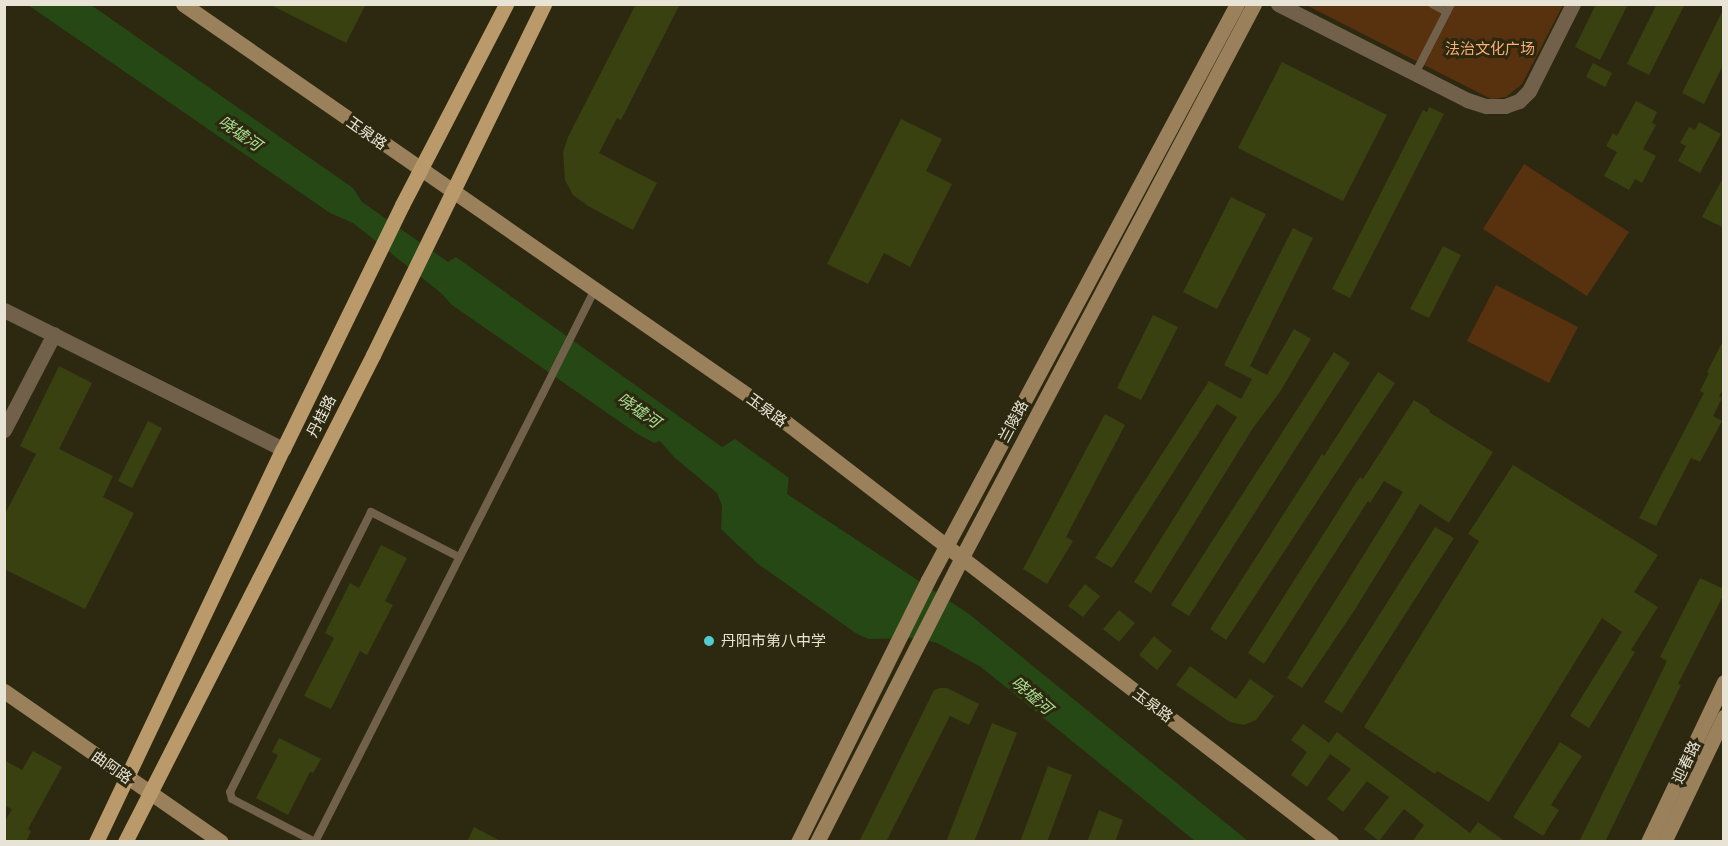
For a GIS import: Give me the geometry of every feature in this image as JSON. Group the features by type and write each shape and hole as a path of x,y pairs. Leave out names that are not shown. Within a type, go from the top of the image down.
{"main road":[{"name":"丹桂路","path":"96,842 402,205 422,171 506,4"},
{"name":"丹桂路","path":"125,842 408,283 544,4"}],"street":[{"name":"玉泉路","path":"183,4 594,291 775,414 1331,842"},
{"name":"兰陵路","path":"798,842 928,580 1237,4"},
{"name":"兰陵路","path":"817,842 946,587 1254,4"},
{"path":"1278,4 1416,72 1467,100 1486,106 1505,106 1519,101 1529,91 1573,4"},
{"path":"4,310 283,449"},
{"path":"4,430 54,334"},
{"name":"迎春路","path":"1648,842 1724,682"},
{"name":"曲阿路","path":"4,691 221,842"},
{"name":"迎春路","path":"1664,842 1724,717"}],"lane":[{"path":"1416,72 1449,8 1431,4"},
{"path":"459,557 371,512 230,792 232,799 315,842 594,291"}],"green space":[{"name":"法治文化广场","path":"1306,5 1563,5 1522,84 1506,97 1491,99"},
{"path":"1524,164 1629,232 1587,296 1483,229"},
{"path":"1496,285 1578,327 1549,383 1467,341"}],"water":[{"name":"哓墟河","path":"28,5 91,5 353,188 362,202 448,262 456,257 722,447 735,439 789,478 787,494 969,614 1248,841 1195,841 981,667 937,643 917,638 869,639 857,634 758,564 721,529 722,506 717,493 674,457 660,441 654,443 636,433 452,305 441,293 353,223 330,213"}],"building":[{"path":"269,4 366,4 346,43"},
{"path":"636,4 680,4 621,120 617,118 599,153 657,183 633,230 588,206 573,195 565,180 563,152 568,137"},
{"path":"1596,4 1628,4 1600,60 1575,47"},
{"path":"1657,4 1685,4 1649,75 1627,64"},
{"path":"1724,8 1724,63 1704,104 1682,93"},
{"path":"1282,62 1387,115 1343,201 1238,148"},
{"path":"1593,63 1612,73 1605,87 1586,77"},
{"path":"1636,101 1657,112 1652,123 1656,125 1643,149 1656,156 1642,183 1635,179 1629,190 1604,176 1617,152 1606,146 1613,133 1617,136"},
{"path":"1429,107 1444,114 1350,298 1332,289 1423,110 1427,112"},
{"path":"901,119 942,139 926,171 952,184 910,267 884,253 868,284 827,264"},
{"path":"1699,122 1721,134 1700,173 1678,161 1686,146 1680,143 1689,127 1695,130"},
{"path":"1724,176 1724,228 1702,217"},
{"path":"1231,197 1266,214 1217,309 1183,292"},
{"path":"1293,228 1313,238 1250,366 1267,375 1294,329 1311,339 1280,392 1253,428 1151,593 1134,582 1237,417 1217,404 1112,568 1095,558 1209,381 1241,399 1252,379 1224,365"},
{"path":"1443,246 1461,255 1429,318 1410,309"},
{"path":"1153,315 1178,327 1141,400 1117,388"},
{"path":"1724,339 1724,388 1713,416 1722,421 1700,462 1691,458 1656,526 1639,518 1704,393 1700,391 1709,373 1707,372"},
{"path":"1334,352 1350,363 1189,616 1171,605"},
{"path":"59,366 92,383 59,449 113,476 103,497 134,513 85,609 4,569 4,516 36,454 20,446"},
{"path":"1378,372 1395,383 1226,640 1210,629 1322,454 1324,456"},
{"path":"1414,400 1493,452 1449,523 1420,504 1354,611 1302,688 1287,678 1403,492 1384,481 1370,503 1368,501 1264,664 1248,653 1354,486 1360,477 1363,479"},
{"path":"1105,414 1125,425 1066,537 1073,541 1047,584 1023,569"},
{"path":"148,421 162,428 132,488 118,481"},
{"path":"1513,465 1658,555 1634,592 1658,607 1631,650 1635,652 1589,728 1570,716 1622,632 1602,618 1489,802 1437,771 1435,774 1364,727 1479,541 1468,534"},
{"path":"1435,527 1454,538 1342,713 1324,702"},
{"path":"381,545 407,558 385,601 393,605 367,655 360,651 331,709 304,696 334,638 325,633 350,583 359,588"},
{"path":"1700,578 1724,589 1724,594 1678,684 1681,685 1605,842 1579,842 1667,661 1660,657"},
{"path":"1085,584 1100,596 1083,617 1068,606"},
{"path":"1119,610 1135,623 1119,642 1103,629"},
{"path":"1154,636 1172,651 1157,670 1139,655"},
{"path":"1190,666 1236,699 1250,679 1274,696 1256,720 1244,725 1230,722 1176,685"},
{"path":"947,688 979,704 969,725 950,716 886,842 859,842 934,690"},
{"path":"992,723 1017,733 974,842 946,842"},
{"path":"1303,724 1329,743 1337,732 1470,833 1478,822 1506,842 1412,842 1424,825 1404,809 1379,841 1364,829 1389,797 1367,781 1343,812 1327,799 1351,769 1330,754 1307,787 1291,775 1307,752 1291,740"},
{"path":"279,738 321,759 313,773 310,772 288,815 256,798 278,755 272,752"},
{"path":"1560,742 1582,756 1551,805 1559,810 1543,836 1513,817"},
{"path":"33,751 62,767 28,829 31,831 26,842 4,842 4,823 12,809 4,805 4,760 22,770"},
{"path":"1048,766 1072,775 1047,842 1020,842"},
{"path":"1099,810 1123,820 1115,842 1087,842"},
{"path":"474,827 502,842 467,842"}],"place":[{"name":"丹阳市第八中学","path":"709,641"}]}
